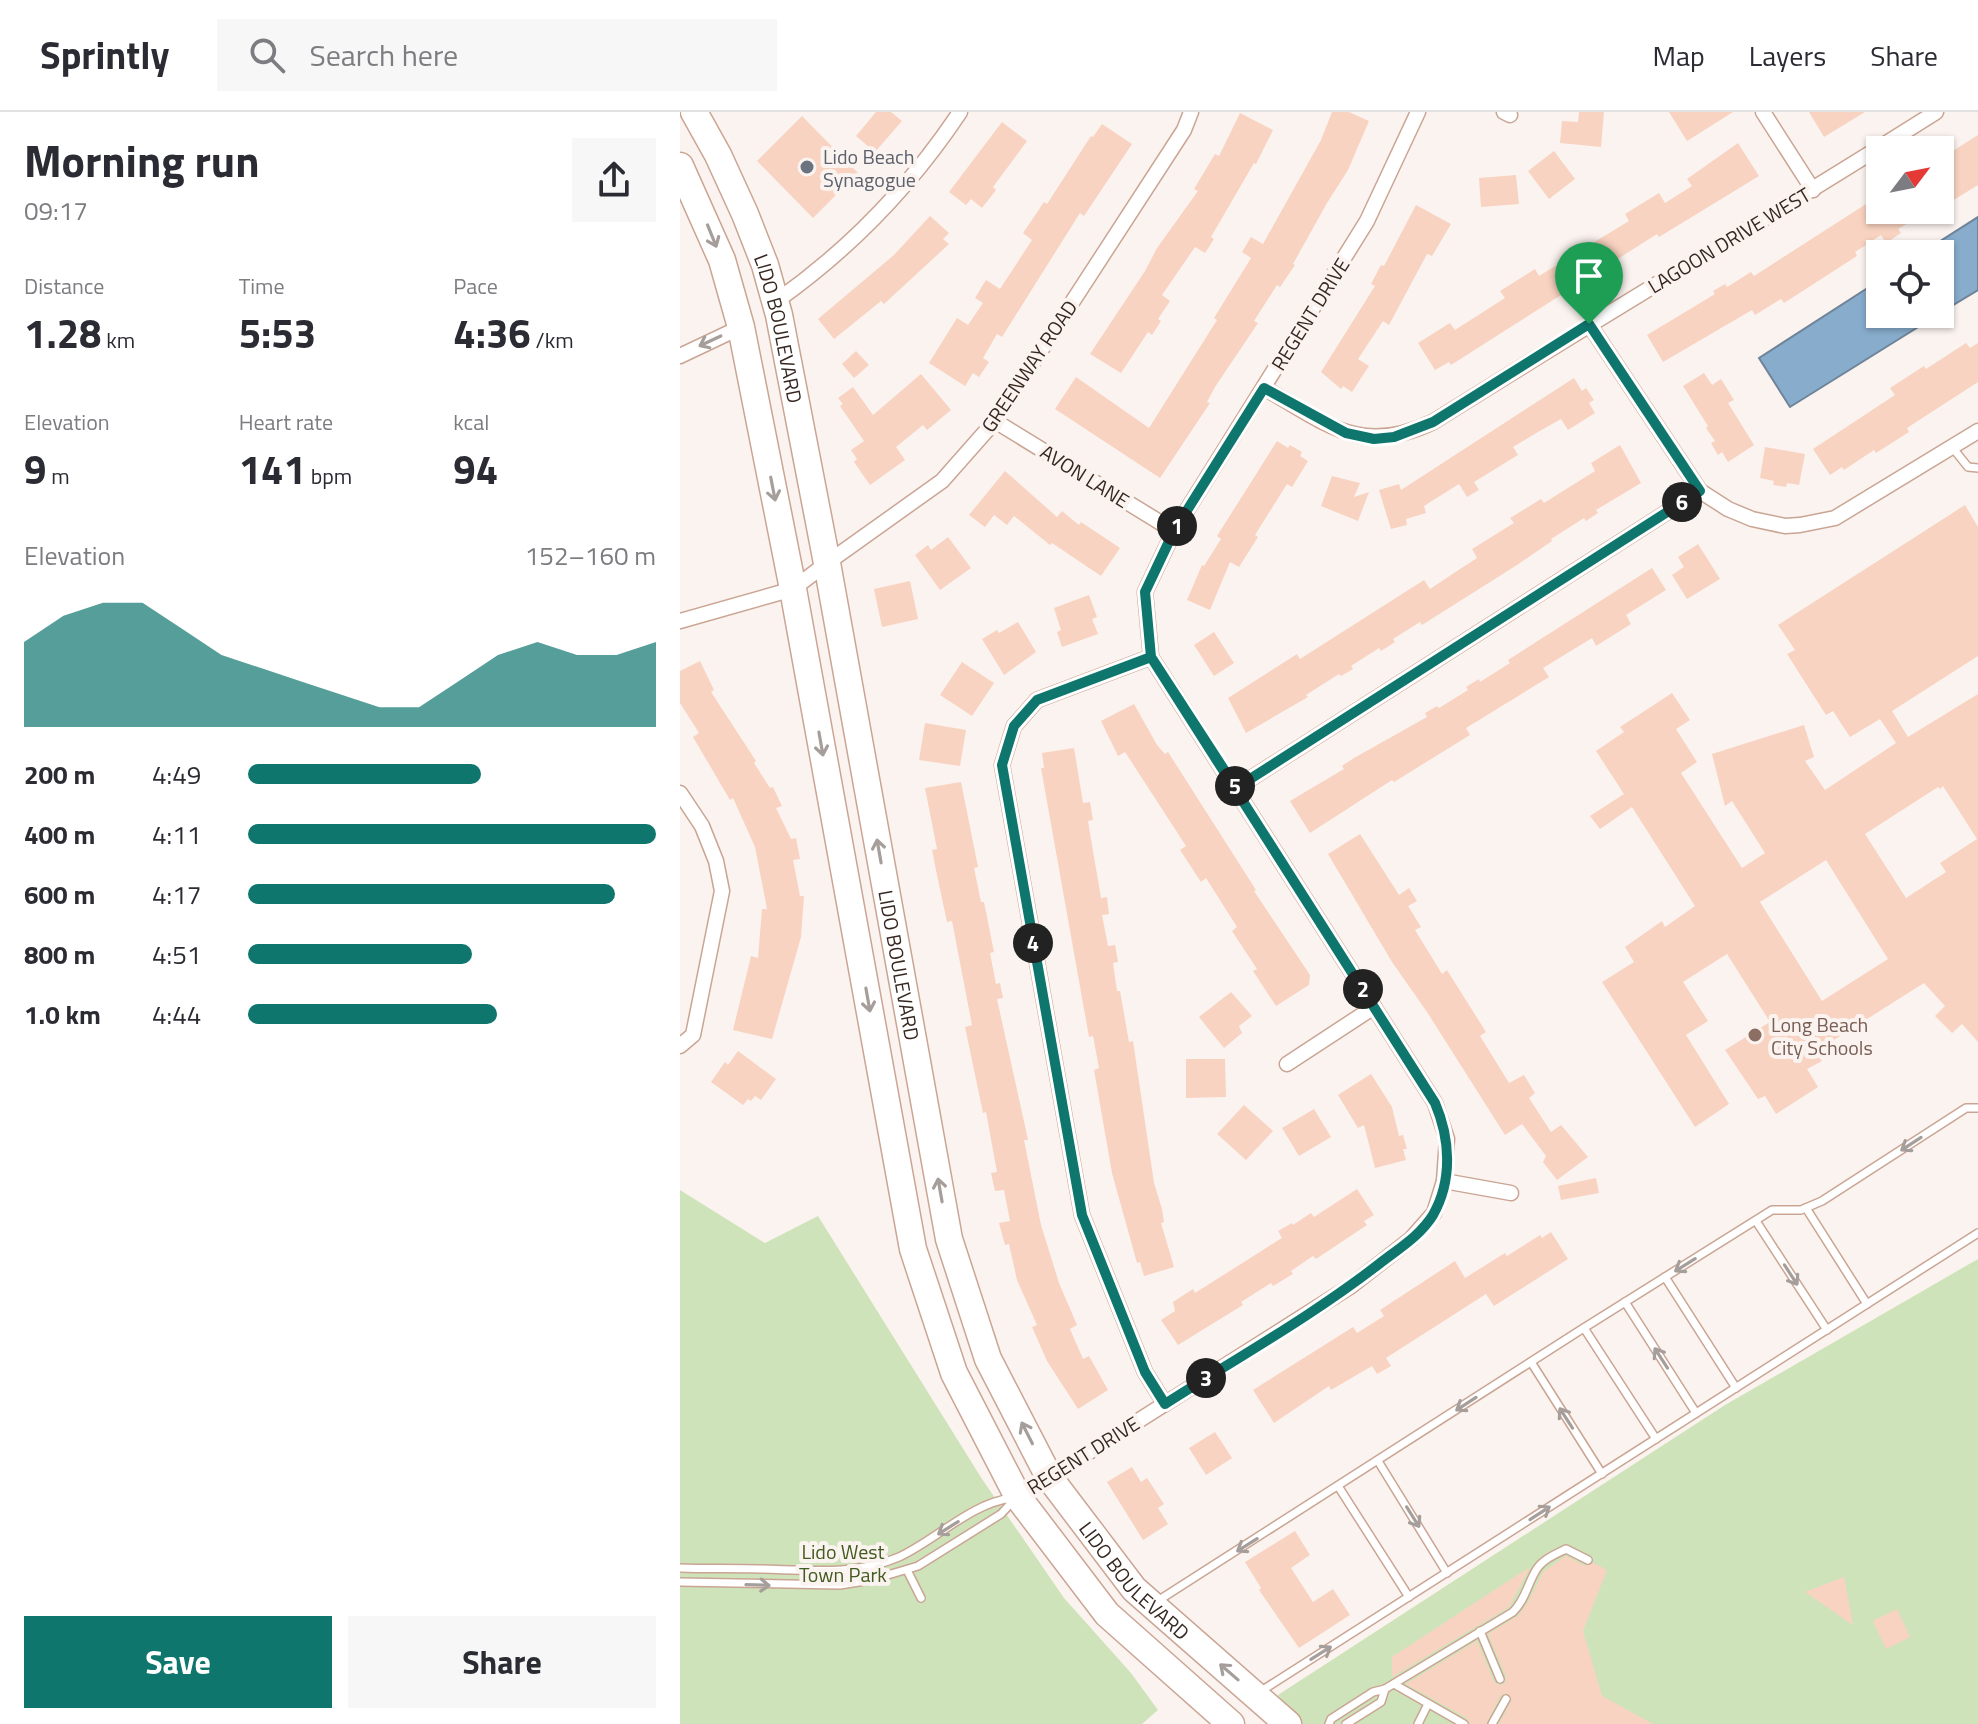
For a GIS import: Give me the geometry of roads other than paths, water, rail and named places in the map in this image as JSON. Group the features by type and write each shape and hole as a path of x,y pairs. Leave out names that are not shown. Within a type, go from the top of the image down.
{"highway":[{"name":"LIDO BOULEVARD","path":"694,112 745,214 765,265 775,302 827,563 949,1239 988,1359 1049,1477 1134,1589 1288,1724"},
{"name":"LIDO BOULEVARD","path":"680,166 722,260 741,327 793,589 913,1249 954,1373 1018,1497 1107,1614 1231,1724"}],"street":[{"path":"775,302 826,264 867,227 908,181 960,112"},
{"name":"GREENWAY ROAD","path":"680,621 793,589 942,481 995,421 1184,130 1191,112"},
{"name":"REGENT DRIVE","path":"1018,1497 1351,1286 1411,1239 1434,1213 1444,1181 1447,1156 1444,1124 1435,1103 1151,657 1145,592 1174,531 1367,221 1418,112"},
{"path":"1763,112 1813,190"},
{"name":"LAGOON DRIVE WEST","path":"1264,388 1346,433 1374,439 1394,437 1433,422 1936,112"},
{"path":"1589,324 1700,491 1728,509 1752,519 1785,526 1814,524 1854,508 1978,431"},
{"path":"680,356 741,327"},
{"name":"AVON LANE","path":"995,421 1174,531"},
{"path":"1236,788 1700,491"},
{"path":"1151,657 1037,700 1014,726 1002,765 1082,1215 1145,1372 1165,1404"},
{"path":"680,793 702,826 716,861 722,891 693,1035 680,1046"},
{"path":"1287,1064 1374,1007"},
{"path":"1444,1181 1511,1193"}],"lane":[{"path":"1952,447 1968,467 1978,468"},
{"path":"1152,1604 1772,1210 1801,1210 1822,1201 1966,1108 1978,1108"},
{"path":"1806,1208 1867,1304"},
{"path":"1756,1221 1827,1330"},
{"path":"1255,1695 1978,1233"},
{"path":"1665,1277 1736,1388"},
{"path":"1625,1302 1696,1413"},
{"path":"1584,1328 1656,1439"},
{"path":"1531,1362 1602,1474"},
{"path":"1378,1461 1447,1573"},
{"path":"1338,1486 1409,1597"},
{"path":"680,1568 819,1571 870,1567 918,1547 994,1500 1018,1497"},
{"path":"680,1582 840,1585 907,1570 947,1550 1001,1514 1018,1497"},
{"path":"1329,1724 1331,1719 1373,1692 1394,1684 1521,1604 1536,1569 1547,1559 1566,1549 1588,1560"},
{"path":"907,1570 921,1598"},
{"path":"1480,1631 1500,1679"},
{"path":"1394,1684 1464,1724"},
{"path":"1346,1724 1381,1702 1385,1689"},
{"path":"1492,1724 1506,1699"},
{"path":"1418,1724 1428,1704"}],"water":[{"path":"1978,217 1978,290 1954,305 1954,240 1942,240"},
{"path":"1866,289 1866,328 1917,328 1790,407 1759,358"}],"place":[{"name":"Lido Beach Synagogue","path":"807,167"},
{"name":"Long Beach City Schools","path":"1755,1035"}],"park label":[{"name":"Lido West Town Park","path":"843,1562"}]}
